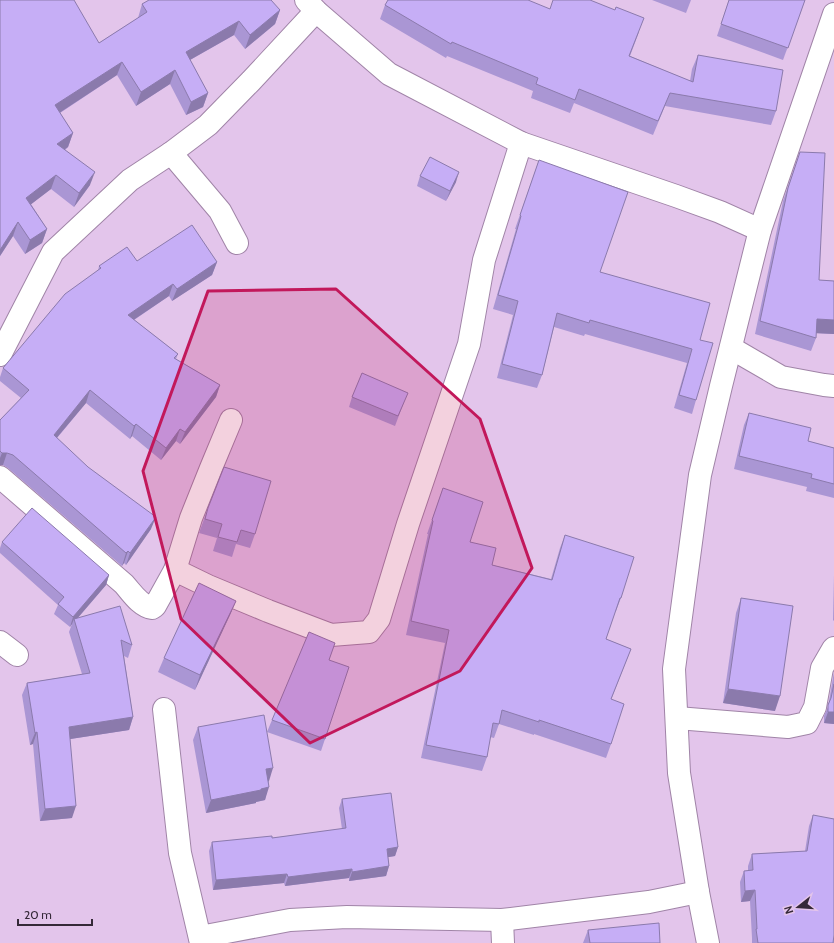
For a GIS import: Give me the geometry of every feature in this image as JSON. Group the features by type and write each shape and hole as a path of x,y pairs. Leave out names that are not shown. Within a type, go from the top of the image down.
{"street":[{"path":"0,355 53,252 130,180 171,153 208,125 251,82 311,6 389,74 521,143 720,212 760,230"},
{"path":"708,943 698,892 679,773 674,668 700,475 720,386 760,230 834,14"},
{"path":"175,570 208,586 268,611 331,635 369,632 379,619 410,517 469,344 484,260 521,143"},
{"path":"171,153 220,211 237,243"},
{"path":"730,348 782,377 834,386"},
{"path":"0,477 124,584 142,604 146,607 152,608 155,606 175,570 191,518 231,420"},
{"path":"676,718 788,727 807,723 815,707 822,668 834,648"},
{"path":"164,709 180,853 201,940 290,920 347,917 502,920 648,902 698,892"},
{"path":"502,920 503,943"}],"highlighted area":[{"path":"336,289 480,419 532,568 460,671 310,743 181,619 143,471 208,291"}],"building":[{"path":"0,0 74,0 99,43 147,12 142,4 149,0 271,0 280,10 250,35 239,21 186,52 208,93 191,102 175,70 141,92 122,62 55,105 73,133 57,144 95,172 79,193 56,175 26,198 47,229 30,240 18,222 0,250"},
{"path":"388,0 528,0 550,9 553,0 590,0 615,10 616,7 644,18 629,56 693,82 698,55 783,70 776,111 670,93 658,121 579,89 575,100 536,84 538,78 452,42 451,44 385,5"},
{"path":"729,0 805,0 788,48 721,24"},
{"path":"800,152 825,153 819,280 834,281 834,320 817,319 816,338 760,321 788,188"},
{"path":"430,157 459,172 450,191 420,176"},
{"path":"539,160 628,192 600,272 710,303 700,340 713,343 696,400 679,395 692,349 590,320 589,323 557,313 542,375 502,364 518,301 498,295 521,216 520,215"},
{"path":"192,225 217,262 177,289 173,284 128,315 178,354 174,358 220,385 185,432 180,429 166,448 136,424 134,426 90,390 54,435 88,467 156,517 130,553 128,551 126,553 13,455 2,453 0,451 0,420 29,390 3,368 65,294 101,268 99,266 127,247 137,261"},
{"path":"362,373 408,393 398,416 352,397"},
{"path":"749,413 811,428 808,441 834,448 834,484 811,478 812,474 739,456"},
{"path":"224,467 271,481 255,534 241,530 237,542 218,537 222,524 205,519"},
{"path":"443,488 483,502 470,542 496,548 492,565 552,580 565,535 634,557 606,639 631,649 611,699 624,704 611,744 539,720 539,722 502,710 499,724 493,723 487,757 426,745 449,630 411,621 432,520"},
{"path":"32,508 109,575 73,617 58,604 64,597 2,542"},
{"path":"199,583 236,601 200,675 164,658"},
{"path":"741,598 793,606 780,696 728,689"},
{"path":"120,606 132,645 121,640 133,717 69,727 76,806 45,809 37,732 35,733 27,683 90,673 74,619"},
{"path":"309,632 335,643 329,660 349,667 325,739 272,720"},
{"path":"834,684 834,712 828,712 828,705"},
{"path":"264,715 273,768 266,769 269,787 211,800 198,727"},
{"path":"391,793 398,847 387,849 389,866 352,872 352,869 288,877 287,874 216,880 212,842 272,836 272,838 346,828 342,799"},
{"path":"813,815 834,819 833,943 758,943 756,929 755,890 745,891 744,871 753,870 752,854 807,851"},
{"path":"659,923 660,943 590,943 588,930"}]}
